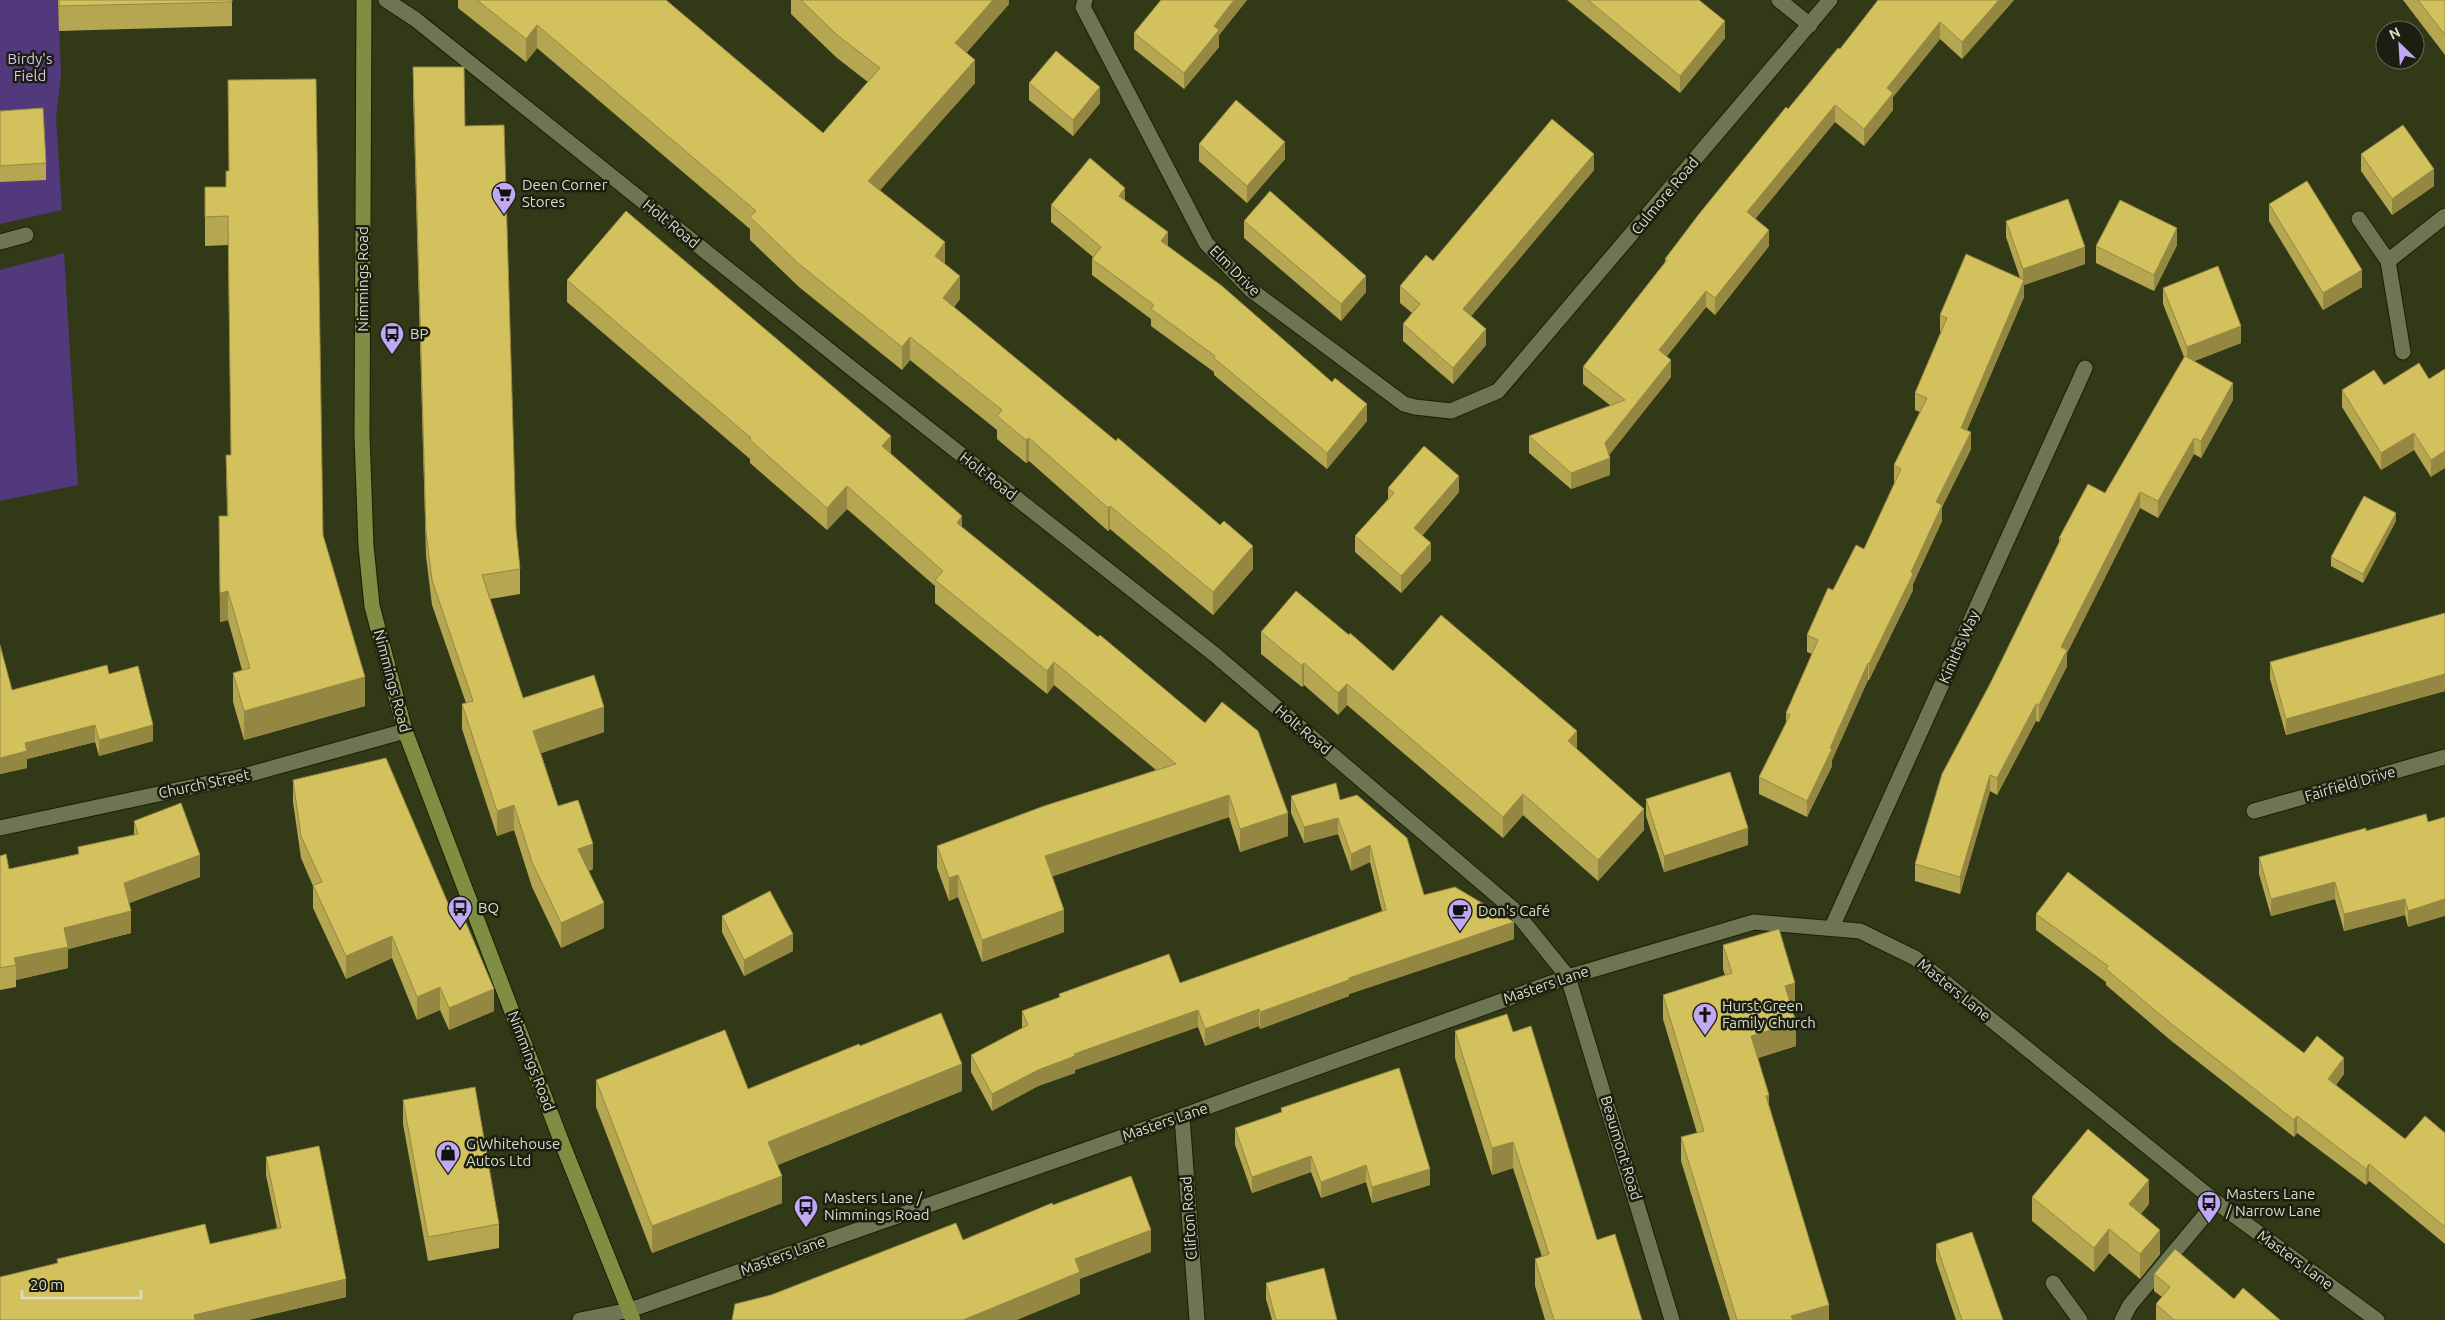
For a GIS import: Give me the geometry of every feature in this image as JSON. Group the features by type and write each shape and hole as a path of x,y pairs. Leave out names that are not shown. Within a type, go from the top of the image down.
{"main road":[{"name":"Nimmings Road","path":"364,0 362,436 366,546 372,606 405,731 558,1134 632,1315"}],"street":[{"name":"Holt Road","path":"386,0 416,19 842,361 1214,654 1513,909 1568,977"},
{"name":"Elm Drive","path":"1085,0 1083,7 1206,242 1251,290 1404,404 1451,411 1498,391"},
{"path":"1779,0 1810,25"},
{"name":"Culmore Road","path":"1498,391 1830,0"},
{"path":"2388,261 2445,216"},
{"path":"2359,219 2388,261 2403,352"},
{"path":"0,242 26,236"},
{"name":"Kiniths Way","path":"1832,927 2085,368"},
{"name":"Church Street","path":"0,828 248,775 405,731"},
{"name":"Fairfield Drive","path":"2254,811 2445,757"},
{"name":"Masters Lane","path":"580,1320 632,1315 1568,977 1754,922 1832,927 1860,931 1915,958 2216,1202 2377,1320"},
{"name":"Beaumont Road","path":"1568,977 1672,1320"},
{"name":"Clifton Road","path":"1182,1116 1197,1320"},
{"path":"2122,1320 2130,1305 2216,1202"},
{"path":"2054,1283 2080,1320"}],"green space":[{"name":"Birdy's Field","path":"0,0 58,0 61,74 56,118 62,210 0,224"},
{"path":"64,253 78,485 0,501 0,270"}],"building":[{"path":"59,0 232,0 232,2 59,6"},
{"path":"477,0 666,0 823,133 880,68 837,35 801,0 993,0 955,43 975,60 868,181 945,242 935,256 960,276 943,298 1116,441 1118,438 1220,525 1224,521 1253,546 1213,592 1110,506 1108,508 1029,438 1026,440 997,416 1002,410 910,337 902,347 799,264 750,217 756,211 537,25 526,39"},
{"path":"1161,0 1234,0 1214,26 1219,30 1184,73 1134,33"},
{"path":"1588,0 1699,0 1725,21 1680,76"},
{"path":"1878,0 1999,0 1962,42 1940,22 1887,88 1893,93 1864,129 1835,105 1747,212 1769,230 1715,298 1706,291 1659,350 1671,360 1605,443 1610,458 1571,473 1529,436 1625,400 1583,367 1667,260 1665,259 1699,214 1786,107 1788,109 1838,48 1840,49"},
{"path":"2418,0 2445,0 2445,35"},
{"path":"1056,51 1100,87 1073,120 1029,83"},
{"path":"413,67 464,67 465,126 504,125 516,529 520,569 482,575 523,698 594,675 604,707 533,731 558,806 578,800 593,844 578,849 604,903 561,923 532,862 514,805 497,811 462,704 473,701 432,580 426,532"},
{"path":"316,79 323,535 365,677 244,711 233,673 250,668 228,591 220,593 219,516 228,516 226,455 231,455 228,216 205,217 205,187 226,187 226,171 229,171 228,80"},
{"path":"1236,100 1285,142 1247,186 1199,144"},
{"path":"43,108 46,163 0,166 0,111"},
{"path":"1552,119 1594,154 1463,309 1486,329 1453,368 1403,324 1420,304 1400,286 1426,255 1433,261"},
{"path":"2403,125 2434,169 2392,199 2361,154"},
{"path":"1090,158 1125,188 1119,196 1168,232 1161,241 1222,286 1332,382 1335,378 1367,404 1327,453 1214,358 1215,356 1151,309 1154,305 1092,259 1101,247 1051,205"},
{"path":"2307,181 2362,270 2323,293 2269,204"},
{"path":"1270,191 1366,276 1341,304 1244,221"},
{"path":"2068,199 2085,247 2023,269 2006,221"},
{"path":"2120,200 2177,228 2154,275 2096,246"},
{"path":"626,211 891,436 882,446 962,516 957,523 1098,637 1100,635 1205,723 1222,702 1258,731 1288,813 1240,829 1229,795 1045,856 1064,910 982,940 958,875 949,878 937,846 1044,806 1176,764 1054,662 1047,671 935,580 943,571 847,486 827,508 750,440 751,438 567,280"},
{"path":"1966,254 2024,280 1961,428 1971,432 1936,502 1942,505 1911,572 1913,574 1868,663 1830,748 1832,749 1807,801 1759,777 1790,715 1786,713 1818,640 1807,635 1828,588 1833,590 1856,545 1864,549 1901,469 1894,465 1927,398 1915,393 1947,318 1940,315"},
{"path":"2218,266 2241,326 2187,347 2163,288"},
{"path":"2185,356 2233,383 2201,441 2194,438 2158,501 2140,492 2061,647 2067,650 2039,705 2036,704 1997,778 1990,775 1960,877 1915,864 1942,774 1991,682 2061,539 2059,538 2088,484 2105,493"},
{"path":"2419,363 2429,379 2445,369 2445,451 2431,460 2414,433 2381,453 2342,390 2374,370 2384,385"},
{"path":"1424,446 1459,476 1414,528 1431,543 1401,576 1355,536 1394,493 1388,488"},
{"path":"2364,496 2396,513 2363,574 2331,557"},
{"path":"1296,591 1349,635 1350,633 1393,671 1441,615 1577,731 1568,741 1644,809 1598,860 1523,794 1503,817 1347,684 1338,693 1304,663 1302,666 1261,632"},
{"path":"2445,613 2445,674 2286,719 2270,662"},
{"path":"0,645 12,690 107,665 109,674 138,666 153,725 99,740 95,725 25,743 27,751 0,758"},
{"path":"386,758 456,922 464,918 494,989 449,1008 440,987 417,997 392,936 346,956 313,885 322,882 301,836 293,780"},
{"path":"1730,772 1748,828 1664,856 1646,799"},
{"path":"1336,783 1340,800 1357,795 1407,838 1424,895 1455,887 1514,922 1349,978 1349,980 1260,1012 1259,1009 1205,1029 1198,1010 1074,1054 1075,1056 1038,1070 992,1094 971,1055 1028,1025 1022,1011 1060,997 1059,994 1169,954 1180,983 1386,910 1370,845 1351,854 1338,818 1304,827 1291,796"},
{"path":"181,803 200,855 124,883 131,911 64,928 68,947 14,958 16,965 0,968 0,856 6,854 9,869 79,854 78,847 138,834 134,821"},
{"path":"2426,814 2428,822 2445,817 2445,899 2408,911 2405,899 2344,914 2335,882 2271,899 2259,857 2366,828 2366,831"},
{"path":"2068,872 2304,1053 2317,1036 2344,1058 2328,1079 2405,1139 2425,1116 2445,1133 2445,1227 2369,1164 2366,1169 2297,1116 2294,1120 2169,1022 2106,969 2108,966 2036,914"},
{"path":"770,891 793,934 744,960 722,916"},
{"path":"1779,929 1795,983 1785,986 1796,1022 1751,1036 1769,1095 1766,1096 1829,1305 1791,1316 1793,1320 1737,1320 1681,1137 1704,1131 1663,995 1732,973 1723,945"},
{"path":"941,1013 962,1064 768,1142 782,1176 652,1226 596,1080 725,1030 748,1089"},
{"path":"1507,1014 1513,1032 1531,1026 1597,1240 1615,1234 1642,1320 1554,1320 1535,1259 1549,1254 1513,1142 1492,1148 1455,1031"},
{"path":"1399,1068 1430,1169 1372,1187 1366,1165 1321,1182 1311,1156 1252,1177 1235,1128 1282,1112 1281,1108"},
{"path":"475,1087 499,1224 428,1237 403,1100"},
{"path":"2088,1129 2149,1180 2129,1204 2160,1230 2140,1254 2109,1229 2094,1248 2032,1197"},
{"path":"319,1146 346,1279 194,1315 195,1320 0,1320 0,1277 58,1263 57,1259 205,1224 210,1244 281,1228 266,1157"},
{"path":"1131,1176 1151,1230 1075,1259 1080,1272 963,1320 732,1320 735,1304 771,1295 956,1223 963,1240 1052,1203 1053,1205"},
{"path":"1972,1232 2003,1320 1962,1320 1936,1244"},
{"path":"2175,1249 2234,1299 2243,1288 2280,1320 2174,1320 2156,1304 2170,1287 2154,1274"},
{"path":"1324,1268 1337,1320 1276,1320 1266,1283"}],"place":[{"name":"Deen Corner Stores","path":"504,215"},
{"name":"BP","path":"392,355"},
{"name":"BQ","path":"460,929"},
{"name":"Don's Café","path":"1460,932"},
{"name":"Hurst Green Family Church","path":"1705,1036"},
{"name":"G Whitehouse Autos Ltd","path":"448,1174"},
{"name":"Masters Lane / Narrow Lane","path":"2209,1224"},
{"name":"Masters Lane / Nimmings Road","path":"806,1228"}]}
